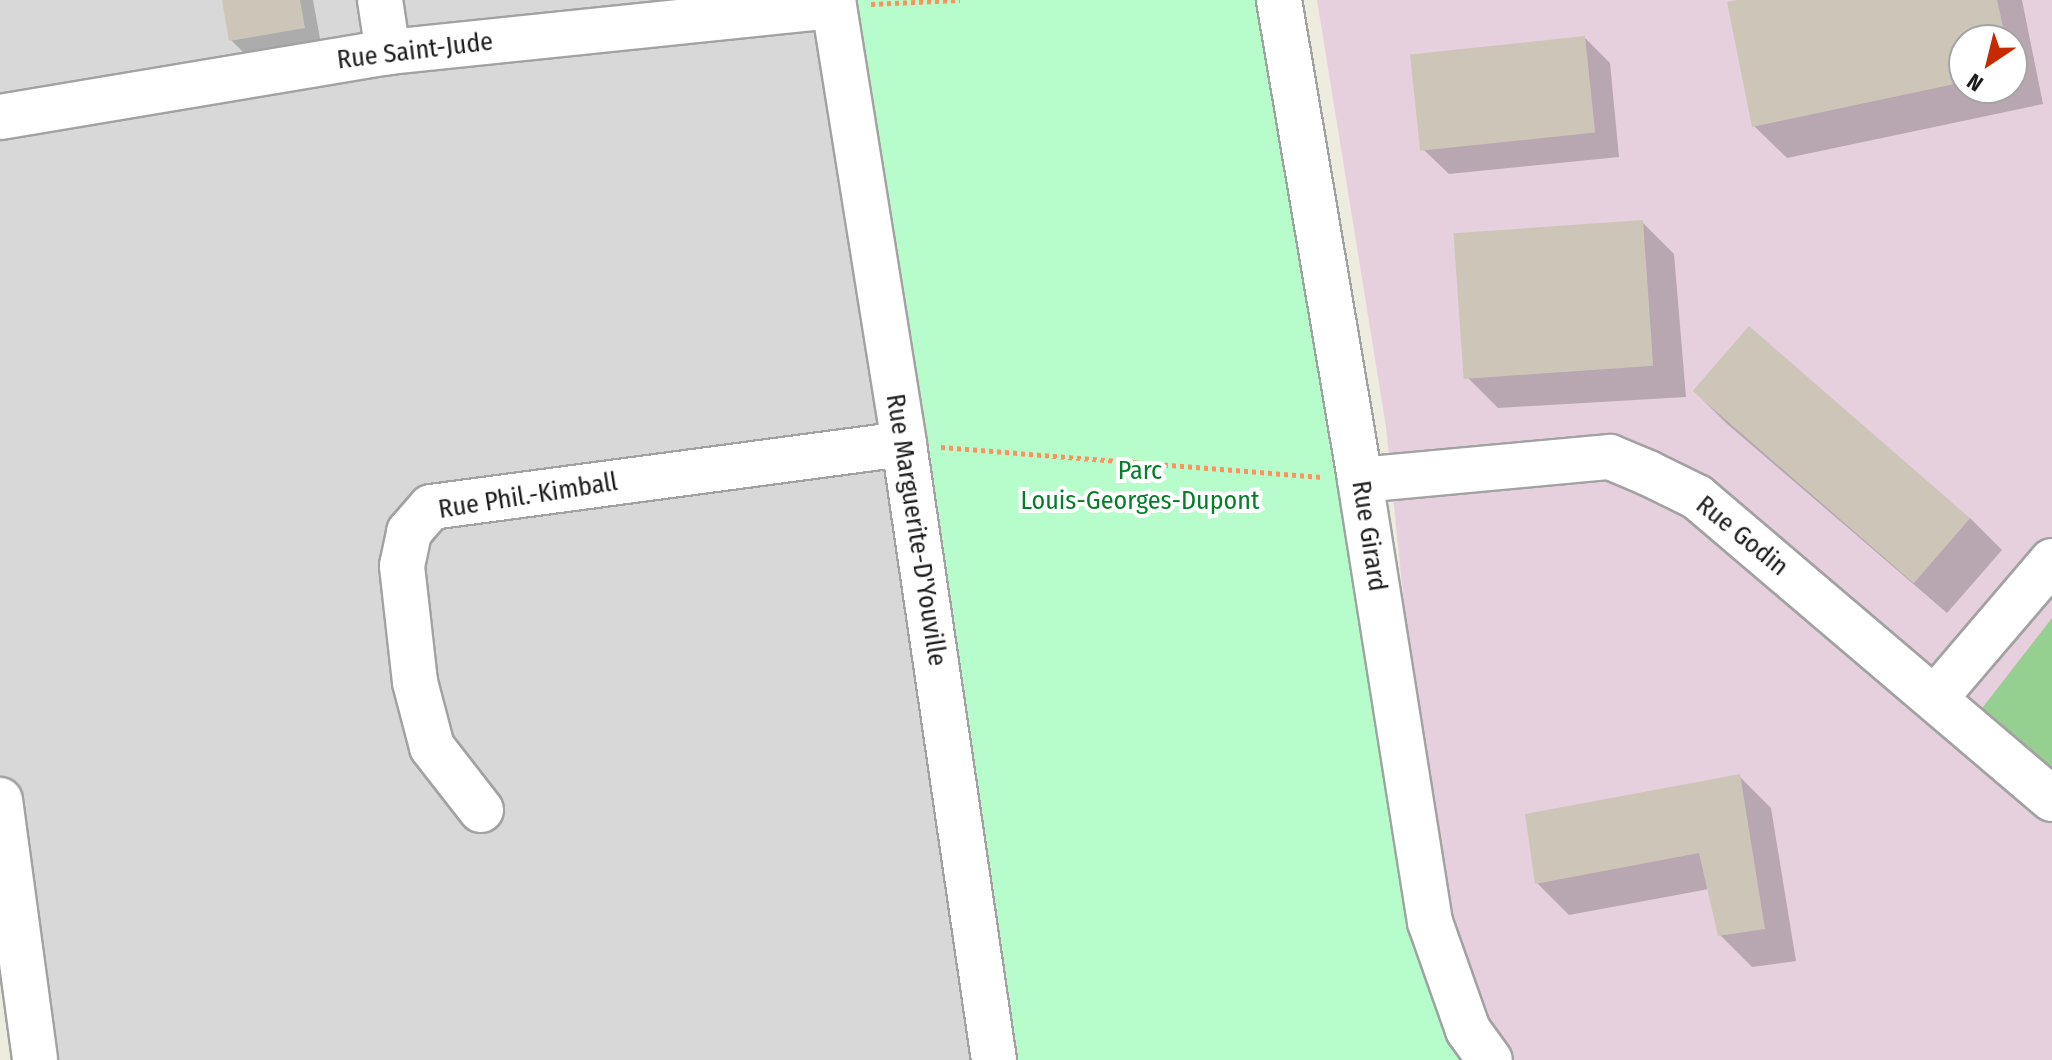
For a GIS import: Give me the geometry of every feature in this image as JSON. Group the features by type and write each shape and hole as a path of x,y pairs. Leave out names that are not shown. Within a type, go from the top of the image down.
{"street":[{"path":"380,0 388,52"},
{"name":"Rue Girard","path":"1279,0 1430,922 1468,1030 1490,1060"},
{"name":"Rue Saint-Jude","path":"0,117 388,52 833,3"},
{"name":"Rue Marguerite-D'Youville","path":"833,3 904,444 994,1060"},
{"name":"Rue Phil.-Kimball","path":"481,810 432,747 415,682 402,566 409,532 431,507 904,444"},
{"name":"Rue Godin","path":"1360,480 1610,457 1697,497 1936,697 2052,799"},
{"path":"1936,697 2052,561"},
{"path":"0,800 35,1060"}],"path":[{"path":"833,3 960,0"},
{"path":"904,444 1360,480"}],"shaded area":[{"path":"0,0 823,0 895,432 971,1060 18,1060 0,925"},
{"path":"1317,0 2052,0 2052,1060 1499,1060 1436,920 1386,427"}],"green space":[{"name":"Parc Louis-Georges-Dupont","path":"833,0 1293,0 1427,923 1485,1060 994,1060"},
{"path":"2052,618 2052,785 1972,721"}],"building":[{"path":"222,0 300,0 305,28 229,41"},
{"path":"1997,0 2002,24 1948,24 1948,85 1752,127 1727,2"},
{"path":"1585,36 1595,132 1420,151 1410,54"},
{"path":"1643,220 1653,366 1464,379 1453,233"},
{"path":"1749,326 1970,518 1914,583 1693,391"},
{"path":"1740,774 1765,929 1718,936 1699,853 1535,884 1525,814"}]}
